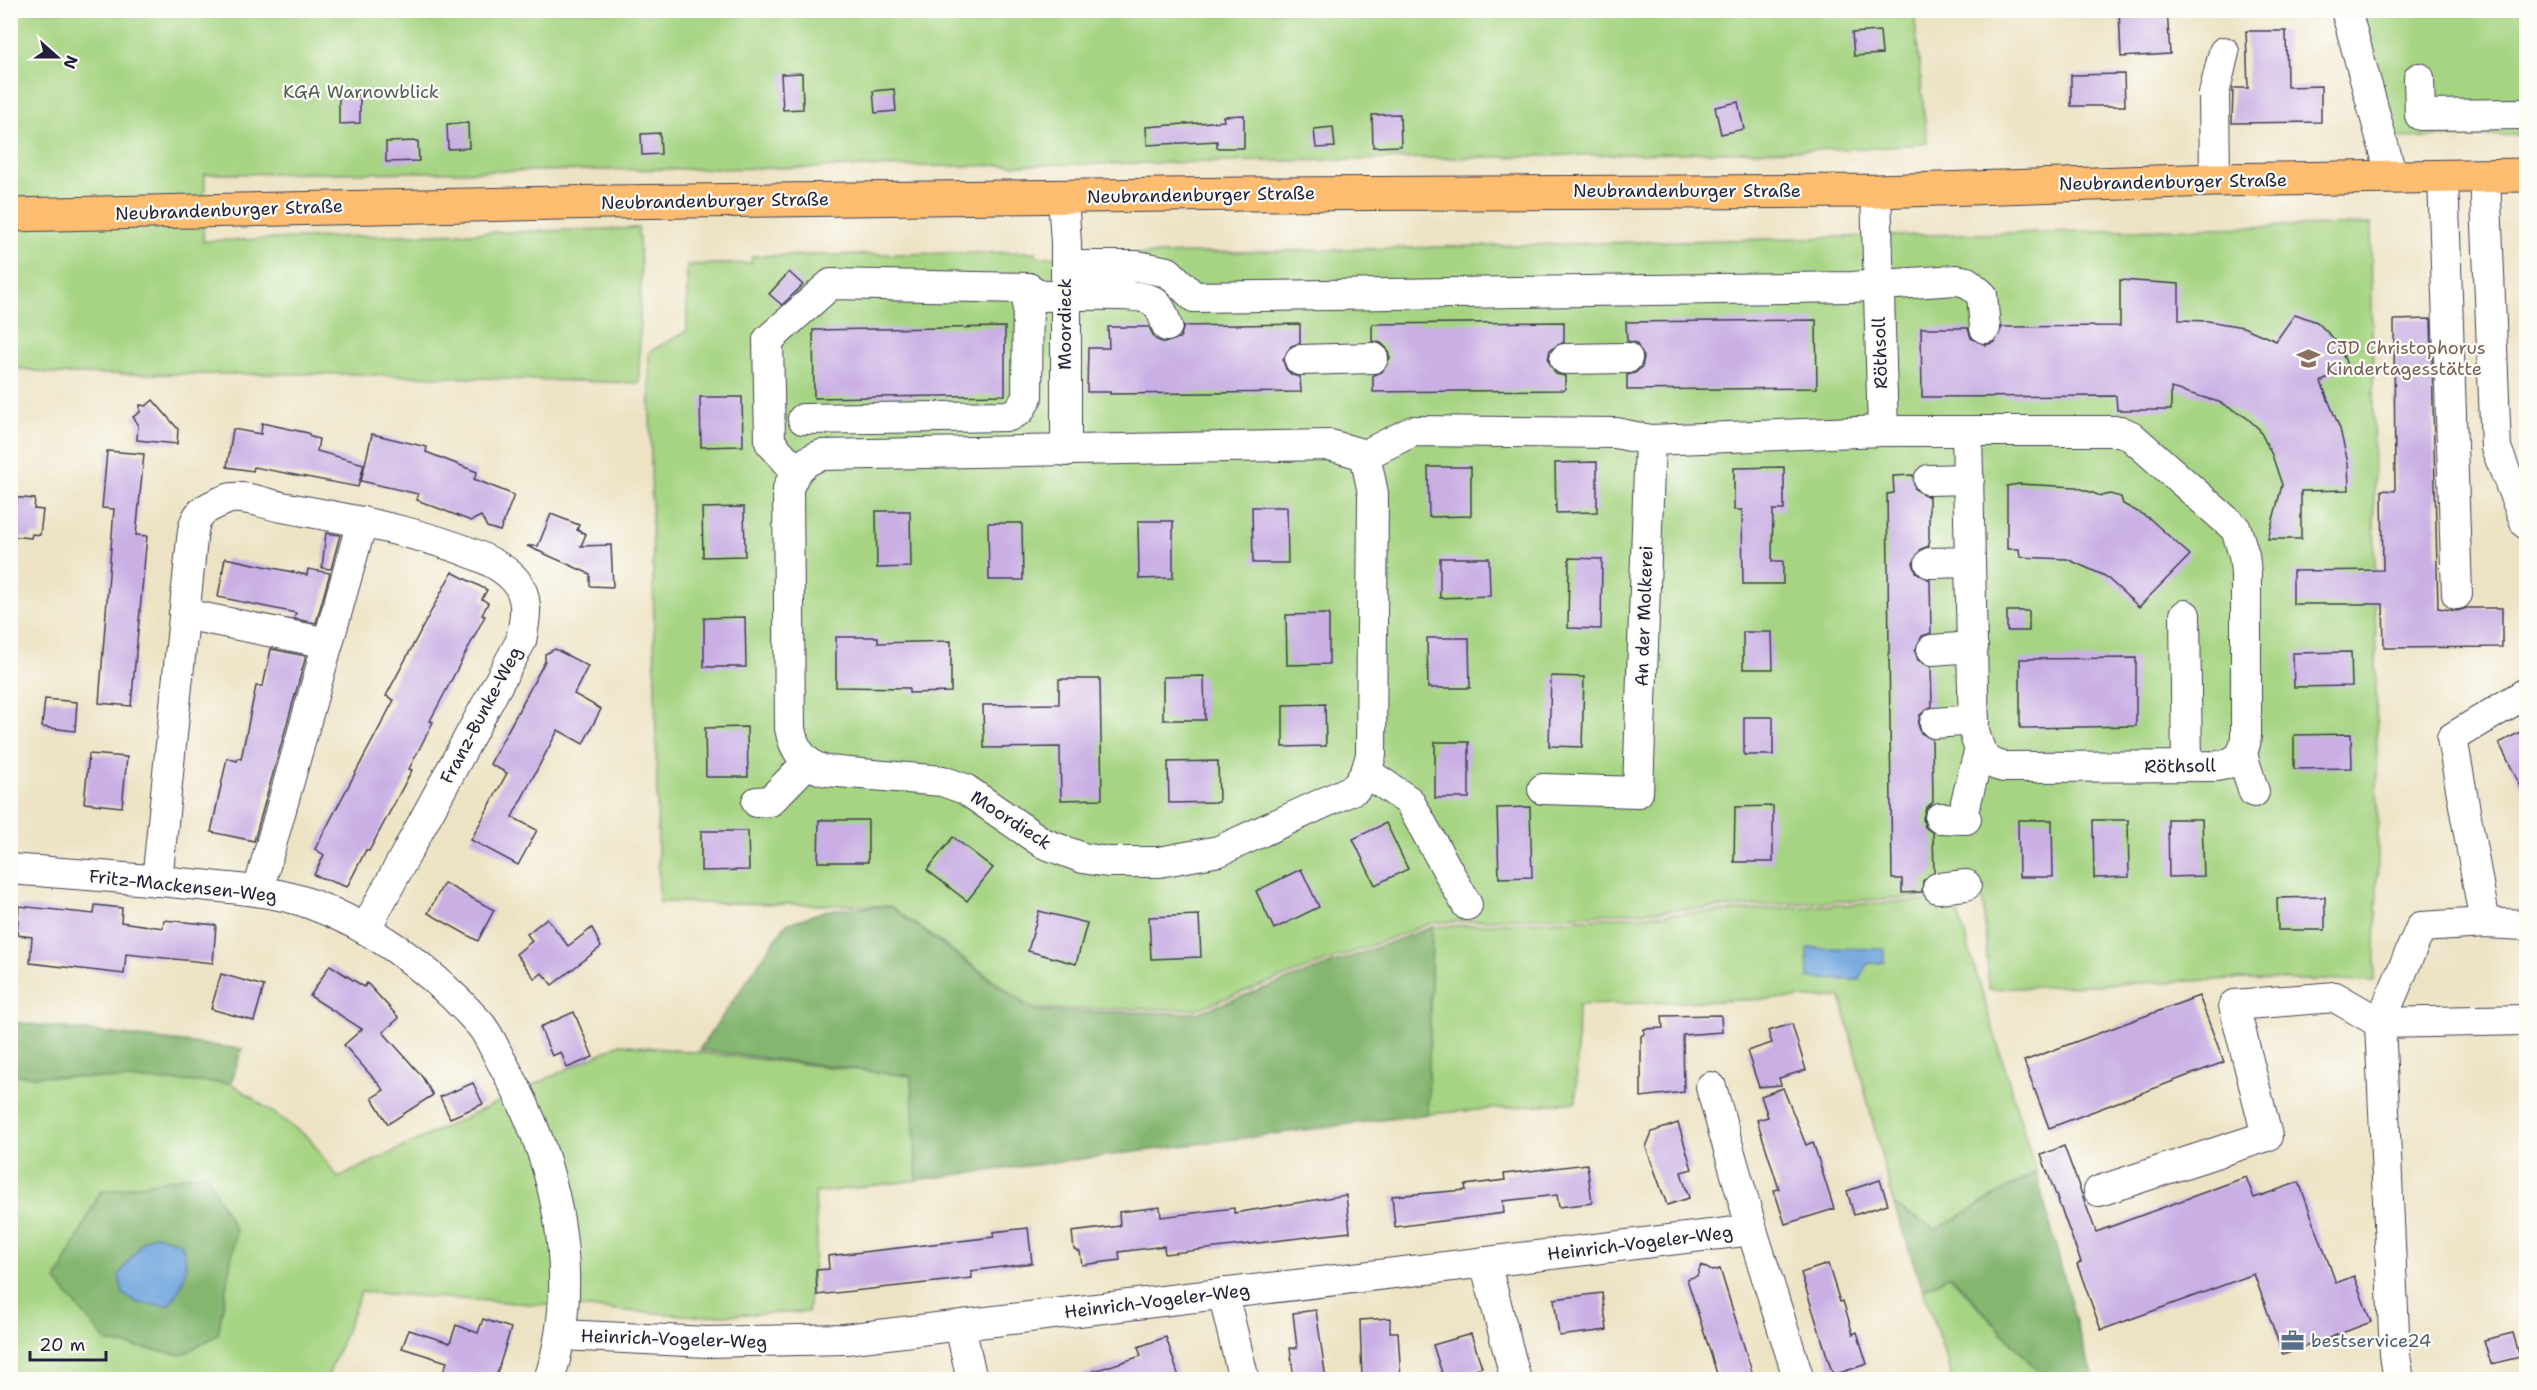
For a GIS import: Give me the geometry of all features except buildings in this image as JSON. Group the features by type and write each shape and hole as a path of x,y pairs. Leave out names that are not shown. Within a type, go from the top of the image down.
{"main road":[{"name":"Neubrandenburger Straße","path":"10,215 405,205 1876,191 2215,180 2526,175"}],"street":[{"path":"2346,10 2392,177"},
{"path":"2215,180 2214,94 2224,52"},
{"path":"2419,78 2420,115 2526,114"},
{"path":"2485,175 2496,448 2526,524"},
{"path":"2443,176 2457,594"},
{"name":"Röthsoll","path":"1876,191 1883,430 2120,431 2131,436 2236,529 2244,555 2246,573 2246,736 2242,755 2232,764 2004,767 1993,765 1976,734"},
{"name":"Moordieck","path":"1063,197 1066,266 1066,451"},
{"path":"1066,266 1137,266 1168,272 1194,297 1878,286 1956,280 1967,282 1982,295 1985,328"},
{"path":"796,471 770,442 768,340 831,284 1028,288 1041,296 1130,296 1153,301 1162,312 1167,326"},
{"path":"803,419 1010,416 1020,410 1027,398 1028,288"},
{"path":"1300,360 1373,358"},
{"path":"1565,359 1627,358"},
{"path":"758,802 770,801 807,762 793,743 790,729 799,600 800,547 788,489 796,471 809,459 821,455 1330,445 1365,454 1413,431 1616,433 1650,440 1883,430"},
{"path":"1956,811 1976,734 1967,432"},
{"name":"An der Molkerei","path":"1544,789 1638,792 1650,440"},
{"path":"1365,454 1373,493 1371,754 1366,772 1409,801 1467,904"},
{"path":"1929,480 1969,479"},
{"name":"Franz-Bunke-Weg","path":"157,881 193,530 203,509 232,498 362,522 433,540 490,563 514,579 524,595 526,616 521,641 366,928"},
{"path":"258,891 362,522"},
{"path":"1930,558 1970,557"},
{"path":"184,614 327,643"},
{"path":"2185,615 2187,766"},
{"path":"1932,645 1972,642"},
{"path":"2485,923 2452,738 2526,693"},
{"path":"1935,728 1976,734"},
{"path":"2242,755 2254,792"},
{"name":"Moordieck","path":"807,762 827,771 942,781 965,789 1043,843 1083,858 1108,862 1160,862 1219,851 1356,788 1366,772"},
{"name":"Fritz-Mackensen-Weg","path":"10,869 258,891 310,904 366,928 415,961 481,1025 527,1107 553,1189 560,1226 565,1305 561,1335 549,1380"},
{"path":"2399,1380 2394,1344 2380,1023 2421,927 2485,923 2526,925"},
{"path":"2099,1191 2267,1136 2234,1005 2335,997 2380,1023 2526,1020"},
{"name":"Heinrich-Vogeler-Weg","path":"1711,1087 1752,1230 1799,1380"},
{"name":"Heinrich-Vogeler-Weg","path":"561,1335 708,1342 845,1339 1752,1230"},
{"path":"1485,1262 1516,1380"},
{"path":"1223,1293 1244,1380"},
{"path":"960,1326 972,1380"}],"green space":[{"name":"KGA Warnowblick","path":"10,11 1914,11 1927,143 1873,148 1248,162 205,174 203,241 638,228 641,265 639,383 346,374 56,374 11,367"},
{"path":"2358,11 2526,11 2526,135 2394,138"},
{"path":"2371,224 2378,854 2374,981 2236,979 1989,989 1983,898 1956,895 1432,923 1197,1009 1034,1009 890,906 659,902 649,352 687,331 687,265 751,263 752,256 1036,252 1036,257"},
{"path":"1954,899 2036,1172 1936,1230 1894,1205 1841,997 1578,1005 1576,1102 1428,1114 1432,927"},
{"path":"890,906 1033,1011 1197,1013 1432,927 1428,1114 917,1180 911,1076 699,1050 786,924 828,910"},
{"path":"11,1022 242,1049 231,1083 11,1075"},
{"path":"620,1044 912,1076 917,1180 815,1193 817,1237 808,1312 698,1316 361,1292 327,1379 11,1380 11,1075 231,1083 309,1138 338,1178"},
{"path":"2036,1172 2082,1345 2095,1379 2041,1379 2037,1370 1950,1275 1923,1290 1894,1205 1936,1230"},
{"path":"205,1173 236,1231 218,1335 182,1355 107,1342 56,1281 100,1192"},
{"path":"1949,1275 2037,1370 2041,1379 1953,1379 1923,1290"}],"water":[{"path":"1807,948 1884,949 1884,962 1867,964 1860,980 1808,979"},
{"path":"155,1235 181,1243 184,1252 186,1268 182,1284 168,1306 138,1303 123,1294 119,1275 144,1240"}],"place":[{"name":"CJD Christophorus Kindertagesstätte","path":"2308,358"},
{"name":"bestservice24","path":"2293,1341"}]}
